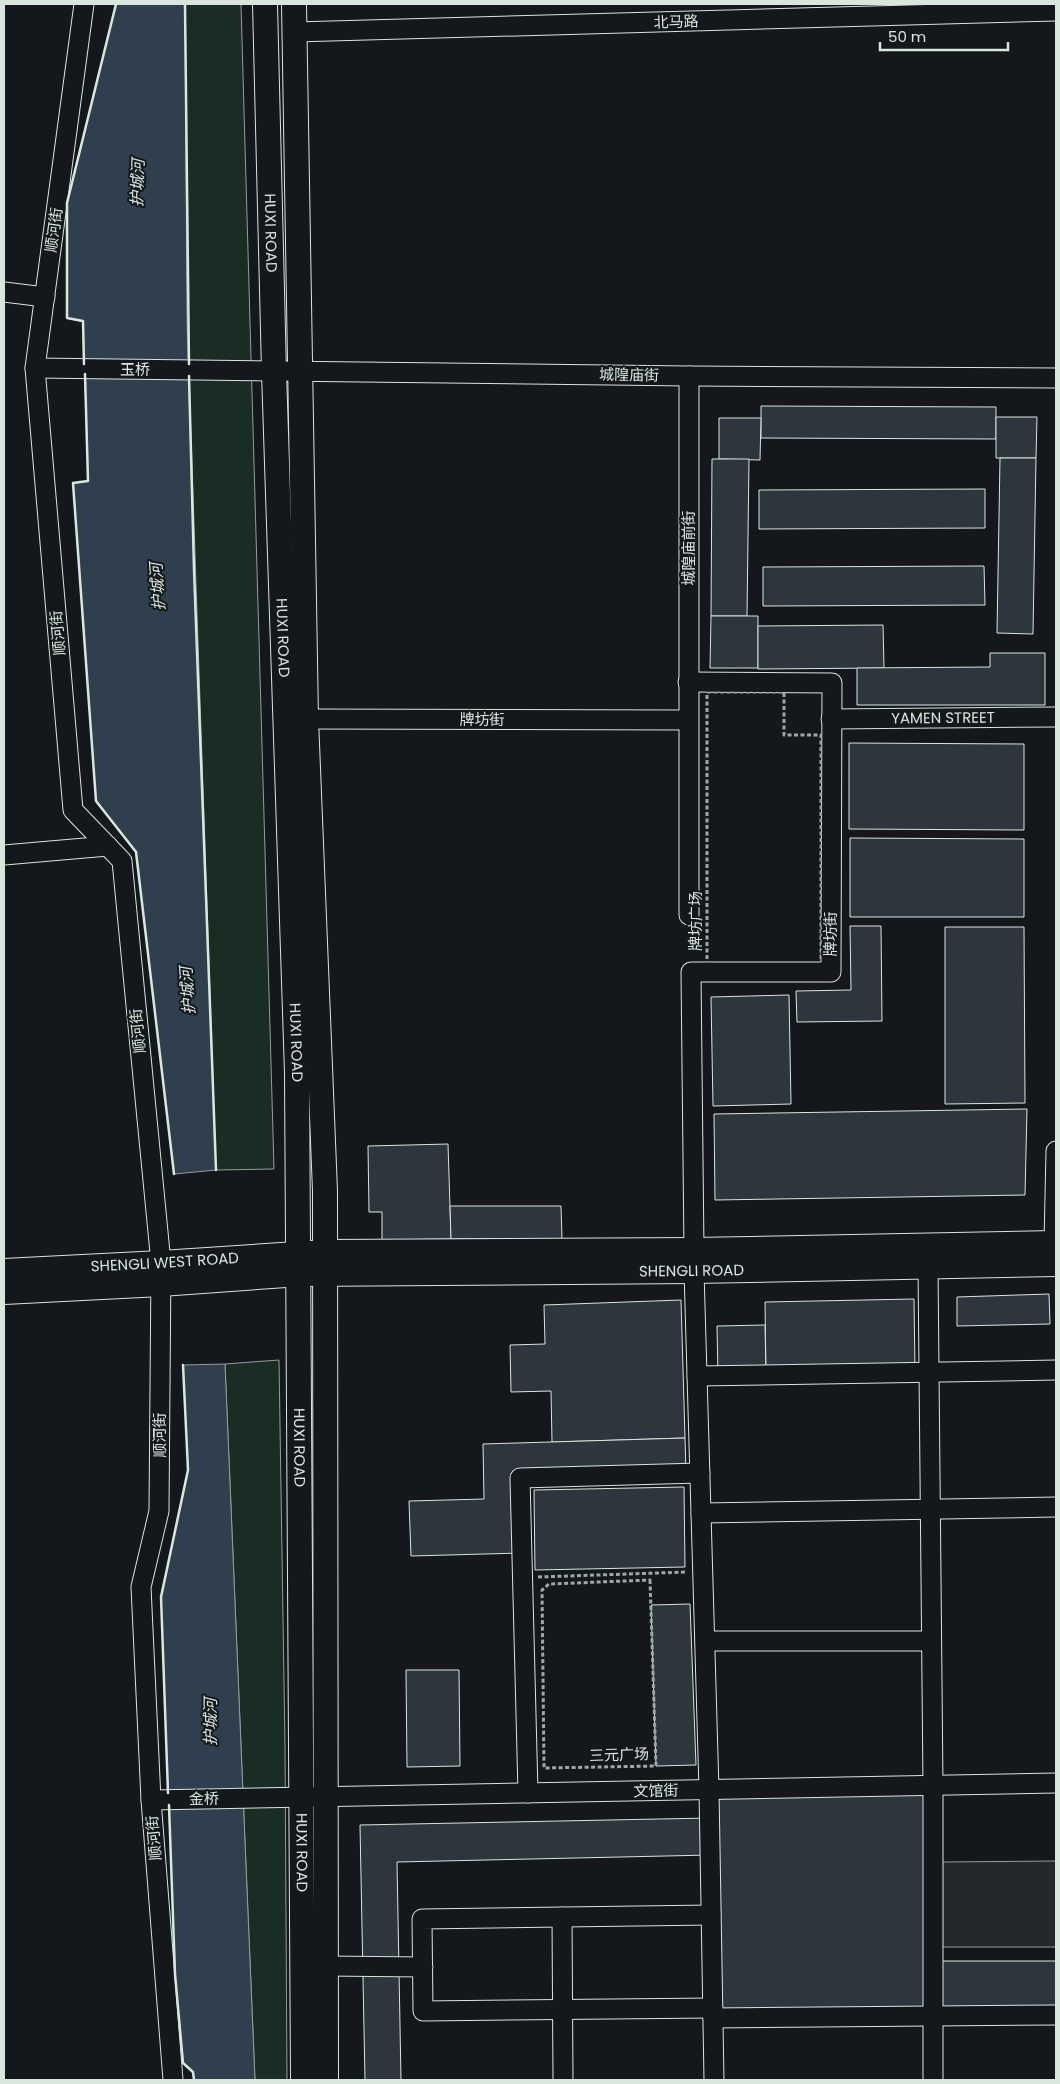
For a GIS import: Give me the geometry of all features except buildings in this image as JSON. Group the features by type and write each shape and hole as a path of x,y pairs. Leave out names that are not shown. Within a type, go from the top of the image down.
{"main road":[{"name":"HUXI ROAD","path":"265,4 274,372 297,1072 300,1264 314,1797 326,1966 326,2080"},
{"name":"HUXI ROAD","path":"294,4 302,371 306,719 320,1029 326,1263 314,1797 303,2080"},
{"name":"SHENGLI ROAD","path":"326,1263 694,1261 1056,1250"},
{"name":"SHENGLI ROAD","path":"694,1261 928,1266 1056,1250"},
{"name":"SHENGLI WEST ROAD","path":"4,1292 161,1274 326,1263"},
{"name":"SHENGLI WEST ROAD","path":"4,1271 161,1274"}],"street":[{"name":"顺河街","path":"84,4 35,368 73,810 122,861 161,1274 159,1510 141,1587 151,1800 173,2080"},
{"name":"北马路","path":"295,32 1056,11"},
{"path":"4,292 45,297"},
{"name":"玉桥","path":"35,368 203,370"},
{"name":"城隍庙街","path":"203,370 1056,378"},
{"name":"城隍庙前街","path":"689,376 689,915"},
{"name":"牌坊街","path":"688,682 832,682 831,972 691,972 694,1261"},
{"name":"YAMEN STREET","path":"831,718 1056,718"},
{"name":"牌坊街","path":"306,719 688,720"},
{"path":"4,855 108,846"},
{"path":"1056,1151 1056,1250"},
{"path":"694,1261 709,1790 714,2080"},
{"path":"928,1266 933,1786 933,2080"},
{"path":"697,1376 1056,1370"},
{"path":"528,1793 520,1478 700,1473"},
{"path":"701,1513 1056,1507"},
{"path":"704,1642 932,1641"},
{"name":"文馆街","path":"256,1798 1056,1784"},
{"name":"金桥","path":"151,1800 256,1798"},
{"path":"711,1915 422,1919 423,2011 562,2010 933,2016 1056,2015"},
{"path":"562,1917 563,2080"},
{"path":"326,1966 423,1967"}],"path":[{"name":"牌坊广场","path":"707,692 784,692 784,736 822,735 821,965 707,965 707,692"},
{"path":"523,1578 703,1572"},
{"name":"三元广场","path":"650,1580 656,1766 544,1768 542,1590 549,1584 650,1580"}],"green space":[{"path":"185,4 241,4 274,1169 216,1170 187,318"},
{"path":"279,1360 285,1747 287,2080 255,2080 225,1364"}],"shaded area":[{"path":"1056,1861 1056,1947 942,1947 942,1862"}],"water":[{"name":"护城河","path":"116,4 185,4 187,318 194,569 216,1170 174,1174 136,852 96,801 73,483 88,481 83,322 67,318 67,203"},
{"name":"护城河","path":"225,1364 255,2080 194,2080 193,2072 183,2063 175,1974 161,1597 188,1470 183,1365"}],"wall":[{"path":"84,364 83,321 67,318 67,203 116,4"},
{"path":"185,4 189,364"},
{"path":"85,374 88,481 73,483 96,801 136,852 174,1174"},
{"path":"189,376 194,569 216,1170"},
{"path":"168,1793 161,1597 188,1470 183,1365"},
{"path":"169,1805 175,1974 183,2063 193,2072 194,2080"}]}
